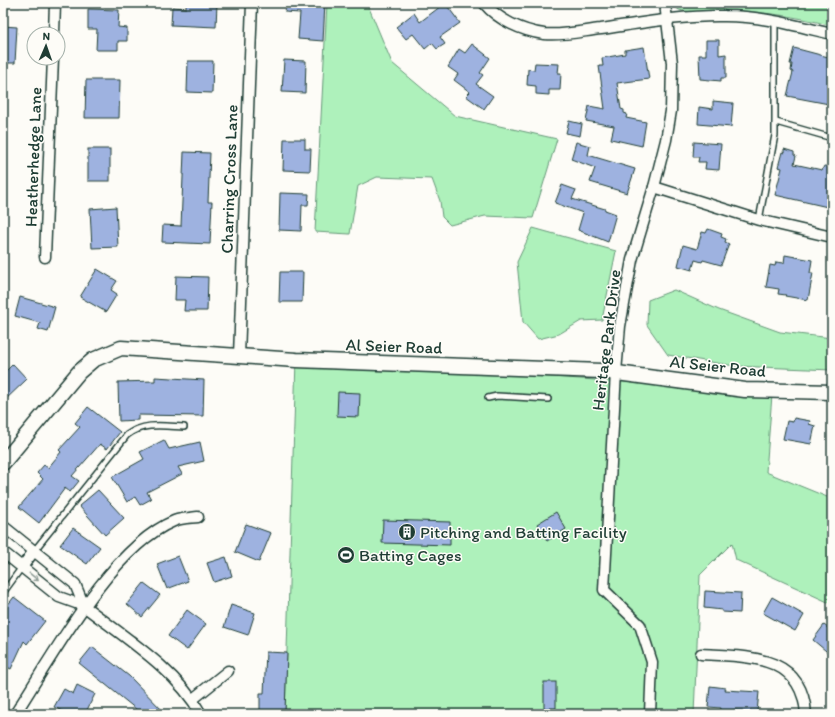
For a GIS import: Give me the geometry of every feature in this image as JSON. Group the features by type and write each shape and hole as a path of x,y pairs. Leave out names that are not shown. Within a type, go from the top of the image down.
{"street":[{"path":"54,26 55,3"},
{"name":"Charring Cross Lane","path":"239,356 252,3"},
{"path":"484,3 489,10 503,20 520,28 545,34 575,32 667,20 725,16 775,20 832,34"},
{"name":"Heritage Park Drive","path":"650,714 652,662 640,625 604,590 616,372 620,326 632,260 654,187 666,140 671,111 672,63 665,3"},
{"name":"Heatherhedge Lane","path":"45,257 53,66"},
{"path":"654,187 759,220 832,236"},
{"name":"Al Seier Road","path":"3,464 79,372 93,360 120,348 296,360 616,372 745,390 832,392"},
{"path":"15,714 84,606 138,545 155,532 175,521 198,517"},
{"path":"3,526 75,584 84,606"},
{"path":"22,567 34,551"},
{"path":"3,552 59,597 84,606 145,653 171,675 193,699 201,714"},
{"path":"701,654 760,658 781,667 788,672 800,689 806,714"},
{"path":"193,699 228,671"}],"lane":[{"path":"759,220 772,156 776,122 775,20"},
{"path":"776,122 832,138"},
{"path":"488,398 497,396 548,399"},
{"path":"34,551 127,435 136,428 146,425 184,428"},
{"path":"3,592 22,567"}],"green space":[{"path":"327,3 367,3 392,63 455,116 557,139 533,218 485,216 450,225 442,217 440,201 432,179 377,177 358,186 350,234 315,232"},
{"path":"673,3 832,3 832,26 789,16 745,11 683,11 678,9"},
{"path":"533,228 616,251 602,320 581,321 559,334 538,339 523,322 517,262"},
{"path":"674,290 719,310 780,332 832,338 832,370 735,366 668,355 647,325 648,300"},
{"path":"296,360 745,390 772,395 766,472 832,499 832,604 736,560 732,543 700,575 694,714 285,714"}],"building":[{"path":"186,3 217,3 216,27 171,25 172,7 186,8"},
{"path":"286,3 325,3 323,41 298,39 300,13 285,12"},
{"path":"445,3 460,23 440,37 445,44 437,49 432,43 425,49 413,34 406,39 396,27 414,13 420,22"},
{"path":"88,9 119,10 118,27 127,28 127,41 118,41 118,50 96,50 97,29 88,29"},
{"path":"3,26 17,27 15,63 3,63"},
{"path":"706,40 719,40 719,55 726,54 726,78 721,78 721,81 700,79 699,55 706,55"},
{"path":"472,44 490,58 480,73 483,75 476,84 493,96 484,109 466,96 470,92 454,80 458,74 448,67 459,49 465,53"},
{"path":"644,47 649,79 617,83 621,109 627,114 626,118 646,122 642,146 611,139 614,126 586,121 589,106 605,109 599,66 603,66 602,58 625,54 625,50"},
{"path":"794,48 832,58 832,92 829,104 787,96 793,72 791,71 792,64 790,64"},
{"path":"284,60 306,61 305,93 282,92"},
{"path":"188,61 213,61 212,93 187,92"},
{"path":"535,63 559,64 558,73 561,73 560,90 549,90 549,95 536,94 536,86 527,85 528,69 534,70"},
{"path":"86,80 120,80 119,118 85,118"},
{"path":"713,101 733,103 731,127 698,124 699,107 713,109"},
{"path":"569,121 582,124 580,136 566,133"},
{"path":"284,139 305,139 305,149 311,149 310,171 283,170"},
{"path":"576,142 590,146 588,155 635,169 627,193 590,182 595,168 571,159"},
{"path":"694,142 721,144 719,170 705,169 706,162 698,162 699,157 693,157"},
{"path":"88,149 110,149 110,181 88,181"},
{"path":"784,149 794,152 794,155 796,156 794,164 822,170 824,166 832,167 832,208 775,195 782,168 778,167 782,152 784,153"},
{"path":"184,152 210,153 208,202 212,202 210,244 162,242 163,225 181,226"},
{"path":"562,185 576,190 572,199 616,214 608,242 578,230 583,213 555,203"},
{"path":"280,193 309,194 308,205 302,205 301,231 279,230"},
{"path":"116,207 118,247 92,248 90,209"},
{"path":"708,229 722,234 721,237 726,239 725,242 729,244 721,265 703,260 702,262 695,260 692,270 678,266 683,245 697,249 702,232 706,233"},
{"path":"785,255 812,260 810,273 813,273 808,300 778,294 779,289 766,287 770,265 775,266 776,262 784,263"},
{"path":"97,269 117,281 111,290 117,294 106,312 80,297"},
{"path":"280,272 303,272 302,302 279,302"},
{"path":"176,276 208,277 207,311 184,311 185,300 175,300"},
{"path":"20,297 55,307 48,332 38,329 40,323 15,316"},
{"path":"13,364 27,379 3,402 3,374"},
{"path":"155,377 204,380 203,416 138,415 138,420 119,421 118,382 155,381"},
{"path":"338,392 360,393 359,417 337,416"},
{"path":"88,407 120,432 107,449 100,444 72,476 79,481 70,492 65,488 39,523 19,507 43,479 37,473 44,465 48,468 61,452 59,450 80,427 75,423"},
{"path":"794,418 810,421 809,424 815,426 811,444 783,439 787,421 793,422"},
{"path":"164,440 169,449 200,442 204,461 178,467 182,474 147,492 151,499 140,505 135,497 127,502 112,477 144,459 140,452"},
{"path":"98,490 124,518 105,535 79,506"},
{"path":"556,512 566,529 547,541 537,524"},
{"name":"Pitching and Batting Facility","path":"383,520 450,522 450,545 382,543"},
{"path":"246,524 271,533 259,562 235,552"},
{"path":"73,528 100,547 87,564 60,545"},
{"path":"178,556 188,581 167,589 157,564"},
{"path":"226,557 232,576 214,582 207,563"},
{"path":"144,583 160,595 142,617 127,604"},
{"path":"705,591 741,593 740,613 722,612 722,610 704,608"},
{"path":"14,597 45,621 27,644 24,641 11,669 3,665 3,611"},
{"path":"772,597 804,615 795,631 763,613"},
{"path":"231,605 255,613 248,635 224,627"},
{"path":"187,610 206,624 187,650 168,636"},
{"path":"824,625 832,631 832,656 813,640"},
{"path":"92,647 129,676 166,714 142,714 79,663"},
{"path":"266,652 287,653 285,712 260,711 260,693 264,693"},
{"path":"544,682 556,682 556,708 544,708"},
{"path":"77,685 95,694 85,714 68,714 54,707 64,689 73,694"},
{"path":"710,686 726,688 725,690 759,692 757,712 733,710 732,714 720,714 721,708 708,707"}],"place":[{"name":"Pitching and Batting Facility","path":"407,532"},
{"name":"Batting Cages","path":"346,555"}]}
